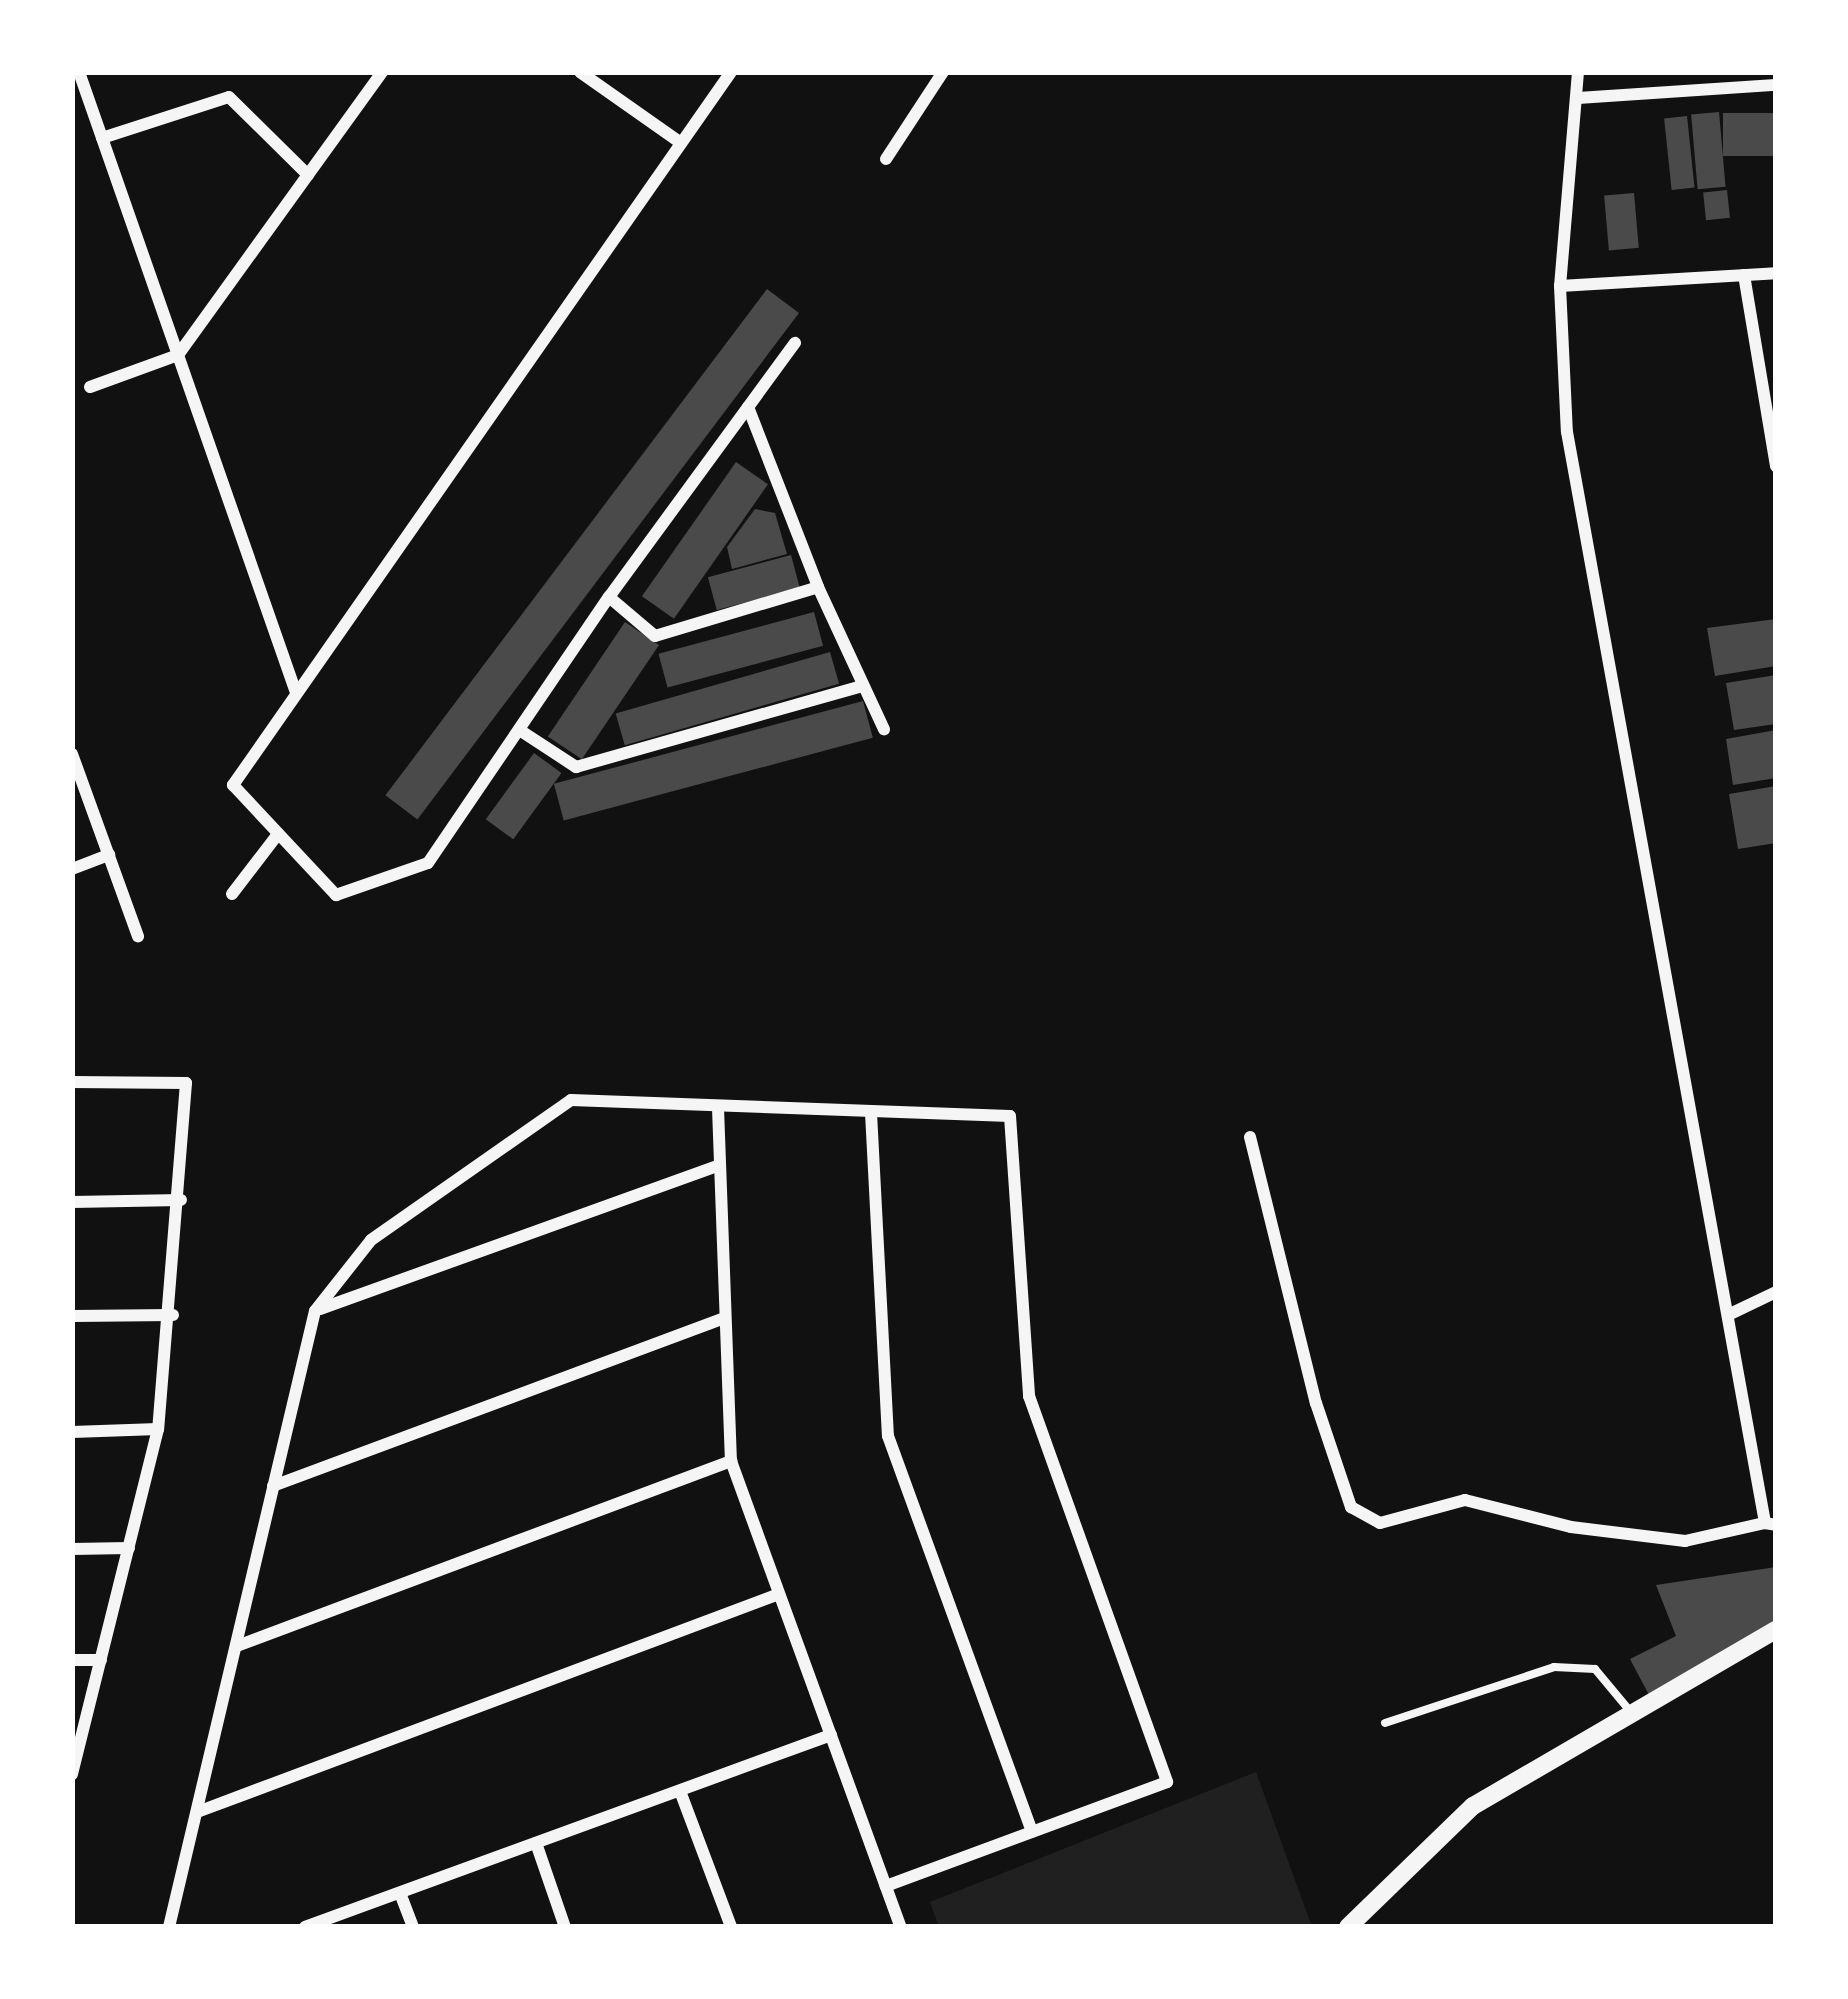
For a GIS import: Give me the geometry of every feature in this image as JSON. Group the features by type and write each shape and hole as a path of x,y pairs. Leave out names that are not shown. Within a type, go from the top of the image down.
{"street":[{"path":"79,72 295,690"},
{"path":"90,387 178,355 382,72"},
{"path":"580,72 681,143"},
{"path":"731,72 233,785 336,895 428,863 609,597 795,343"},
{"path":"886,159 943,72"},
{"path":"1250,1137 1316,1403 1351,1507 1380,1523 1465,1500 1571,1527 1685,1541 1770,1524 1567,432 1560,286 1578,72"},
{"path":"1578,98 1776,85"},
{"path":"102,138 229,97 308,175"},
{"path":"1560,286 1776,273"},
{"path":"1744,275 1776,466"},
{"path":"748,406 818,587 884,729"},
{"path":"609,597 655,636 818,587"},
{"path":"521,731 576,767 862,686"},
{"path":"72,754 138,936"},
{"path":"232,894 278,834"},
{"path":"72,869 109,855"},
{"path":"72,1082 186,1082 173,1315 158,1429 72,1771"},
{"path":"169,1927 315,1311 371,1240 571,1100 1010,1116 1029,1396 1167,1782 886,1886"},
{"path":"718,1108 731,1461 901,1927"},
{"path":"871,1113 888,1436 1032,1832"},
{"path":"315,1311 719,1166"},
{"path":"72,1202 182,1200"},
{"path":"1728,1315 1776,1292"},
{"path":"72,1316 173,1315"},
{"path":"273,1486 725,1318"},
{"path":"72,1432 158,1429"},
{"path":"237,1646 731,1461"},
{"path":"72,1549 129,1548"},
{"path":"200,1811 779,1594"},
{"path":"1348,1927 1473,1806 1776,1630"},
{"path":"72,1660 101,1660"},
{"path":"305,1927 831,1736"},
{"path":"680,1791 731,1927"},
{"path":"536,1844 566,1927"},
{"path":"400,1893 413,1927"}],"lane":[{"path":"1385,1723 1554,1667 1595,1669 1632,1714"}],"shaded area":[{"path":"1256,1772 1312,1927 939,1927 930,1902"}],"building":[{"path":"1719,112 1726,187 1698,189 1691,114"},
{"path":"1723,113 1776,113 1776,156 1723,156"},
{"path":"1687,116 1695,188 1672,190 1664,118"},
{"path":"1727,190 1730,218 1706,220 1703,193"},
{"path":"1634,193 1639,248 1609,250 1604,196"},
{"path":"767,289 799,313 417,819 385,795"},
{"path":"736,462 768,484 674,619 642,596"},
{"path":"755,509 775,513 787,554 732,569 727,547"},
{"path":"791,555 800,588 717,610 708,577"},
{"path":"814,612 823,646 668,687 658,654"},
{"path":"1776,619 1776,666 1715,676 1707,628"},
{"path":"625,622 659,645 582,759 548,736"},
{"path":"830,652 839,684 625,745 616,713"},
{"path":"1776,675 1776,724 1734,730 1726,683"},
{"path":"863,701 873,738 564,821 554,784"},
{"path":"1776,730 1776,778 1733,785 1726,739"},
{"path":"534,753 562,773 513,839 486,819"},
{"path":"1776,786 1776,843 1738,849 1729,794"},
{"path":"1776,1567 1776,1621 1649,1695 1630,1659 1676,1636 1656,1585"}]}
